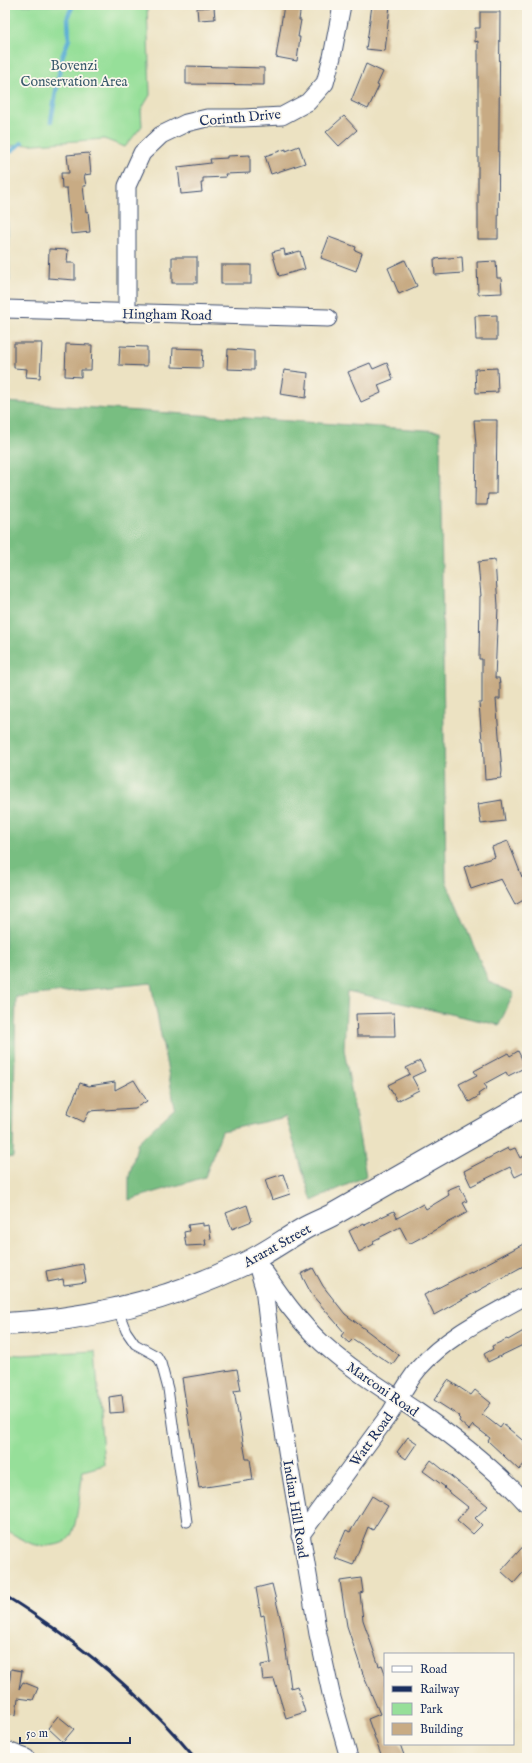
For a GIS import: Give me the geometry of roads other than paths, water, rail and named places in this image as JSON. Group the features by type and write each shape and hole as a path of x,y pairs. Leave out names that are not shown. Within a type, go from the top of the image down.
{"main road":[{"name":"Ararat Street","path":"5,1324 89,1315 152,1300 218,1276 255,1258 305,1228 334,1214 527,1104"}],"street":[{"name":"Corinth Drive","path":"127,313 128,186 142,153 161,135 186,123 207,118 282,116 308,102 325,84 342,5"},
{"name":"Hingham Road","path":"5,309 328,318"},
{"name":"Marconi Road","path":"255,1258 279,1293 308,1329 352,1368 435,1425 473,1454 506,1482 527,1503"},
{"name":"Indian Hill Road","path":"255,1258 264,1288 273,1365 300,1536 324,1666 340,1730 349,1758"},
{"name":"Watt Road","path":"300,1536 391,1412 419,1368 438,1350 475,1324 527,1295"},
{"path":"5,1750 26,1758"}],"lane":[{"path":"117,1308 126,1330 135,1344 157,1356 161,1363 168,1389 187,1522"}],"waterway":[{"path":"51,121 62,57 69,39 68,16 73,5"},
{"path":"5,155 22,143"},
{"path":"5,206 8,280"}],"railway":[{"path":"5,1596 56,1630 112,1674 147,1706 195,1758"}],"park label":[{"name":"Bovenzi Conservation Area","path":"74,74"}]}
